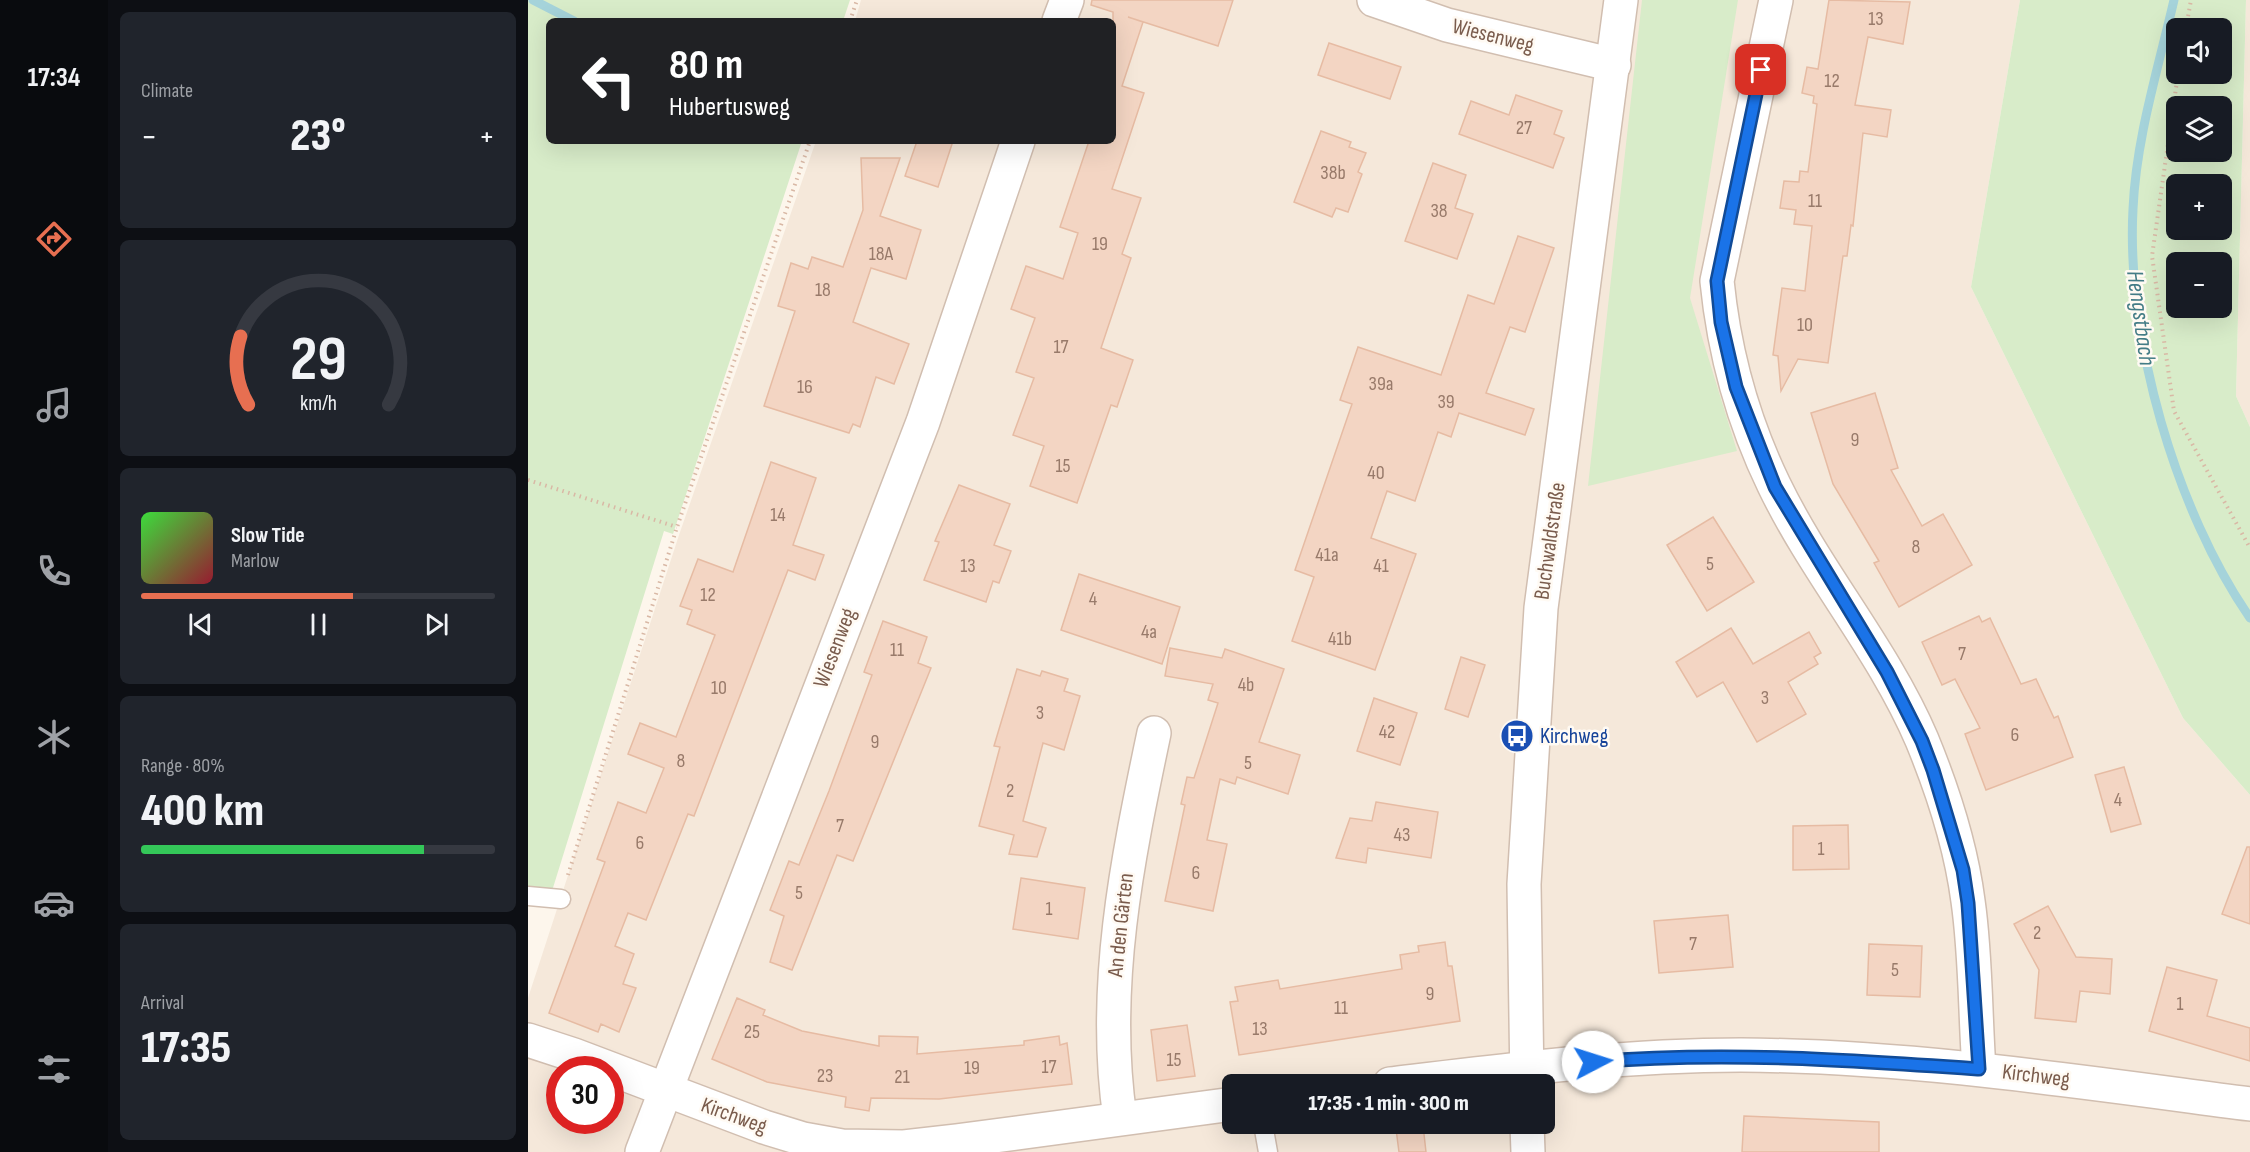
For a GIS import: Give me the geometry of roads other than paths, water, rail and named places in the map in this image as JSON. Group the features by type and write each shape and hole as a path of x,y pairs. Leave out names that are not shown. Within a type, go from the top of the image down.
{"street":[{"path":"1060,18 1067,0"},
{"name":"Wiesenweg","path":"1374,0 1447,25 1614,65"},
{"name":"Buchwaldstraße","path":"1526,1074 1524,884 1541,608 1621,0"},
{"path":"1776,0 1717,281 1721,322 1736,387 1775,487 1879,656 1905,703 1933,770 1963,870 1968,903 1979,1069"},
{"name":"Wiesenweg","path":"642,1152 924,422 1017,144"},
{"name":"An den Gärten","path":"1120,1118 1114,1073 1112,1022 1116,965 1123,891 1154,734"},
{"name":"Kirchweg","path":"528,1040 803,1139 872,1148 957,1141 1222,1105"},
{"name":"Kirchweg","path":"1538,1074 1638,1058 1741,1055 1839,1059 1979,1069 2250,1104"},
{"path":"1527,1134 1528,1152"}],"lane":[{"path":"528,896 561,899"},
{"path":"1265,1134 1268,1152"}],"waterway":[{"path":"533,0 568,18"},
{"name":"Hengstbach","path":"2174,0 2149,104 2135,183 2133,260 2138,313 2147,367 2161,422 2179,476 2223,575 2250,618"}],"place":[{"name":"Kirchweg","path":"1517,736"}]}
